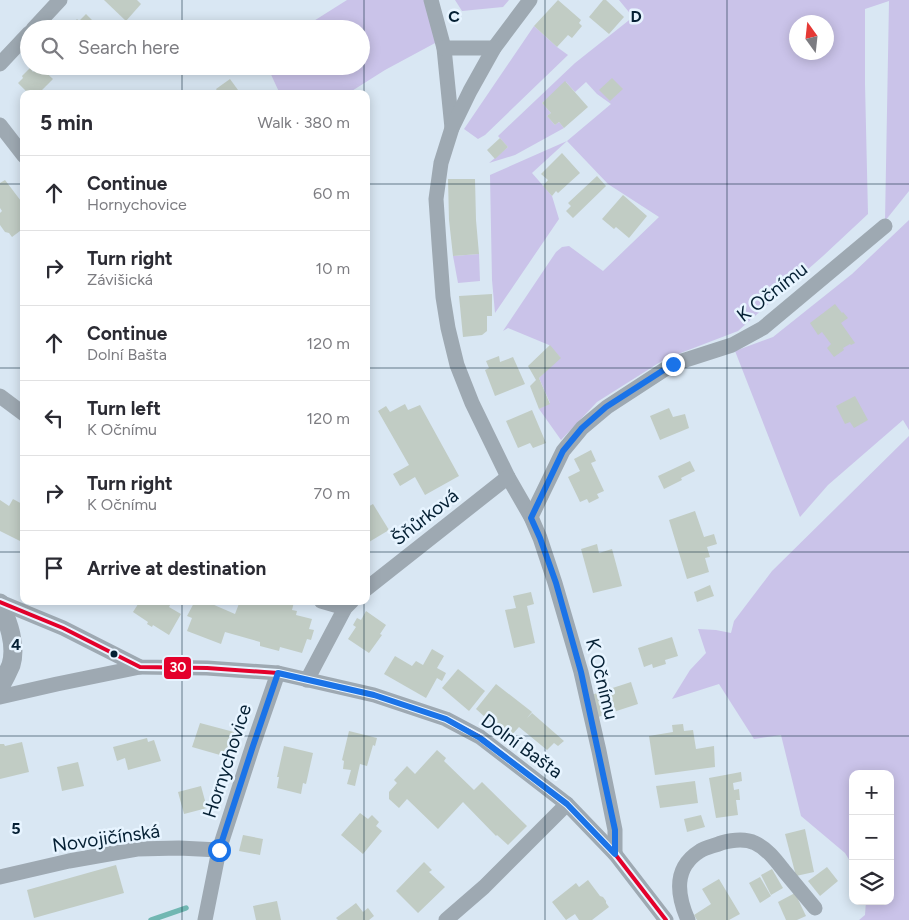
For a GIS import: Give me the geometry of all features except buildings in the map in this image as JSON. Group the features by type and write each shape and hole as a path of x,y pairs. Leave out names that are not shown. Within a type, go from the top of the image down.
{"street":[{"path":"41,20 60,0"},
{"name":"K Očnímu","path":"431,0 444,48 452,128"},
{"name":"K Očnímu","path":"530,0 494,48 452,128 441,163 436,199 438,243 446,312 457,365 472,403 508,477 531,518 556,583 581,672 615,830 615,854"},
{"path":"0,64 20,43"},
{"path":"444,48 494,48"},
{"path":"0,126 20,151"},
{"name":"K Očnímu","path":"531,518 563,451 582,428 606,407 673,364 732,345 763,328 885,226"},
{"path":"0,396 20,411"},
{"name":"Šňůrková","path":"370,586 508,477"},
{"path":"0,603 64,628 140,667"},
{"path":"0,603 8,624 13,653 11,665 0,687"},
{"path":"307,680 348,605"},
{"path":"0,698 140,667"},
{"name":"Dolní Bašta","path":"140,667 207,668 278,673 374,695 446,719 480,738 567,804 615,854 666,920"},
{"name":"Hornychovice","path":"205,920 219,850 278,673"},
{"path":"446,920 484,887 567,804"},
{"path":"688,920 679,888 681,873 685,865 705,849 725,842 740,840 747,840 758,844 768,851 815,908"},
{"name":"Novojičínská","path":"0,877 69,861 137,849 179,848 219,850"}],"shaded area":[{"path":"347,0 424,0 437,42 385,70 353,90 278,90 271,75 370,75 370,20 315,20"},
{"path":"455,0 509,0 503,7 462,11"},
{"path":"619,0 909,0 909,191 885,221 889,1 865,9 868,214 738,331 665,359 597,402 561,440 539,409 550,403 539,378 560,357 549,345 508,328 503,331 556,252 562,247 569,246 603,271 659,217 608,184 567,141 611,104 597,94 586,82 575,92 566,82 542,103 551,113 547,116 555,125 559,122 564,128 515,155 489,163 508,147 498,136 575,63 633,17"},
{"path":"534,26 568,55 485,135 478,139 464,129"},
{"path":"567,141 532,173 552,196 559,219 495,313 492,280 490,175"},
{"path":"909,220 909,430 903,420 828,485 800,517 735,351 773,337 852,274"},
{"path":"479,254 480,281 458,283 453,256"},
{"path":"909,436 909,920 859,920 865,915 866,905 894,905 894,770 849,770 849,860 845,853 801,816 781,735 754,739 719,684 672,699 690,670 706,653 698,629 731,633 734,621 772,571"}],"waterway":[{"path":"151,920 186,908"}],"transit line":[{"name":"30","path":"0,602 63,628 140,667 207,668 278,673 374,695 446,719 480,737 567,804 615,854 666,920"}],"route":[{"path":"219,850 278,673 374,695 446,719 480,738 567,804 615,854 615,830 581,672 556,583 531,518 563,451 582,428 606,407 673,364"}]}
